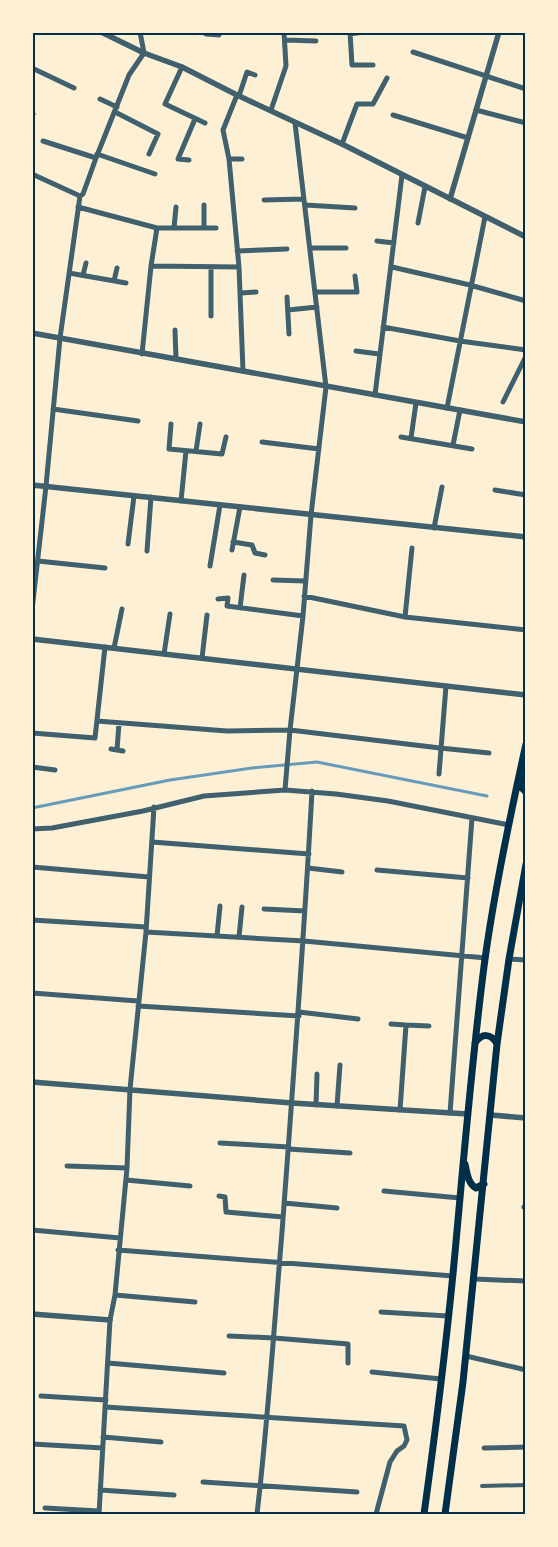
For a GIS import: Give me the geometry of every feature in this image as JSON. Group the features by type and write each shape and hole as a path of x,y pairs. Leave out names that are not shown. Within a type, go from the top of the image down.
{"main road":[{"path":"424,1514 453,1276 475,1043 486,958 509,825 526,744"},
{"path":"520,772 522,788 526,792"},
{"path":"445,1514 466,1356 497,1044 509,959 526,864"},
{"path":"475,1043 480,1037 488,1035 497,1044"},
{"path":"464,1159 473,1187 476,1188 484,1184"}],"street":[{"path":"102,32 144,53 182,67 238,96 342,144 526,237"},
{"path":"32,610 60,338 80,196 83,194 96,156 129,75 144,53 140,32"},
{"path":"206,34 219,35 219,32"},
{"path":"270,110 286,66 284,32"},
{"path":"363,32 350,34 352,64 373,65"},
{"path":"450,199 498,32"},
{"path":"285,40 316,41"},
{"path":"412,52 526,89"},
{"path":"182,67 165,104 205,123"},
{"path":"32,68 74,88"},
{"path":"243,370 239,267 229,159 223,130 247,72 254,75"},
{"path":"342,144 357,104 373,104 387,78"},
{"path":"100,99 158,134 150,154"},
{"path":"476,110 526,122"},
{"path":"393,116 468,138"},
{"path":"189,160 178,159 195,119"},
{"path":"286,790 288,750 326,387 295,123"},
{"path":"43,141 155,174"},
{"path":"229,159 242,159"},
{"path":"32,174 80,196"},
{"path":"375,395 402,175"},
{"path":"418,223 425,187"},
{"path":"264,200 305,202 355,208"},
{"path":"204,205 204,228"},
{"path":"78,207 157,228 216,228"},
{"path":"174,228 176,207"},
{"path":"447,408 485,216"},
{"path":"142,354 150,266 157,228"},
{"path":"377,241 394,243"},
{"path":"310,248 346,248"},
{"path":"237,251 287,249"},
{"path":"83,275 86,263"},
{"path":"150,266 239,267"},
{"path":"392,267 470,285 526,301"},
{"path":"114,281 117,268"},
{"path":"211,268 211,316"},
{"path":"69,272 126,283"},
{"path":"316,292 357,292 355,276"},
{"path":"240,293 256,292"},
{"path":"287,298 289,334"},
{"path":"288,310 317,307"},
{"path":"383,327 460,341 526,350"},
{"path":"175,330 176,359"},
{"path":"32,334 243,370 326,387 526,422"},
{"path":"356,351 379,354"},
{"path":"503,402 526,356"},
{"path":"411,438 416,403"},
{"path":"53,409 138,421"},
{"path":"453,445 460,410"},
{"path":"171,424 169,449 222,454 226,437"},
{"path":"196,452 200,424"},
{"path":"401,437 472,449"},
{"path":"262,442 319,449"},
{"path":"181,501 186,451"},
{"path":"32,485 526,537"},
{"path":"434,528 442,487"},
{"path":"495,490 526,495"},
{"path":"128,544 134,496"},
{"path":"147,551 151,497"},
{"path":"210,566 220,505"},
{"path":"232,550 240,507"},
{"path":"233,542 252,545 255,553 265,555"},
{"path":"405,617 412,548"},
{"path":"36,559 105,568"},
{"path":"240,608 244,576"},
{"path":"273,580 305,581"},
{"path":"304,596 405,617 526,630"},
{"path":"218,599 228,598 227,606 303,616"},
{"path":"114,648 122,609"},
{"path":"164,654 170,614"},
{"path":"202,658 207,615"},
{"path":"32,639 526,695"},
{"path":"32,734 95,738 105,647"},
{"path":"439,774 446,686"},
{"path":"97,721 227,731 290,730 490,753"},
{"path":"110,749 120,750 119,723"},
{"path":"32,767 55,770"},
{"path":"32,829 62,826 144,811 204,796 286,790 388,800 509,825"},
{"path":"257,1514 268,1417 289,1148 306,911 312,792"},
{"path":"45,1508 99,1513 110,1320 115,1295 126,1180 130,1089 146,930 154,807"},
{"path":"450,1113 472,818"},
{"path":"152,842 308,854"},
{"path":"32,867 148,877"},
{"path":"308,868 342,872"},
{"path":"377,870 468,878"},
{"path":"216,936 220,906"},
{"path":"239,937 242,907"},
{"path":"264,909 306,911"},
{"path":"32,920 216,936 304,941 486,958"},
{"path":"509,959 526,960"},
{"path":"32,993 138,1004 358,1019"},
{"path":"391,1024 429,1026"},
{"path":"400,1110 406,1025"},
{"path":"337,1106 340,1065"},
{"path":"316,1105 318,1074"},
{"path":"32,1082 316,1105 468,1114"},
{"path":"490,1115 526,1118"},
{"path":"220,1143 350,1153"},
{"path":"67,1166 127,1168"},
{"path":"126,1180 190,1186"},
{"path":"384,1191 460,1198"},
{"path":"219,1196 225,1197 226,1212 283,1217"},
{"path":"284,1203 337,1208"},
{"path":"32,1230 120,1238"},
{"path":"118,1250 453,1276"},
{"path":"474,1279 526,1281"},
{"path":"115,1295 195,1302"},
{"path":"380,1312 448,1316"},
{"path":"32,1314 110,1320"},
{"path":"228,1336 348,1344 348,1363"},
{"path":"466,1356 526,1370"},
{"path":"108,1363 224,1373"},
{"path":"372,1372 441,1379"},
{"path":"41,1396 106,1400"},
{"path":"106,1407 404,1426 407,1440 390,1462 376,1514"},
{"path":"104,1437 161,1442"},
{"path":"32,1444 103,1448"},
{"path":"484,1448 526,1447"},
{"path":"203,1482 357,1492"},
{"path":"482,1486 526,1485"},
{"path":"100,1490 174,1495"}],"waterway":[{"path":"32,808 170,780 252,768 317,762 487,796"}]}
